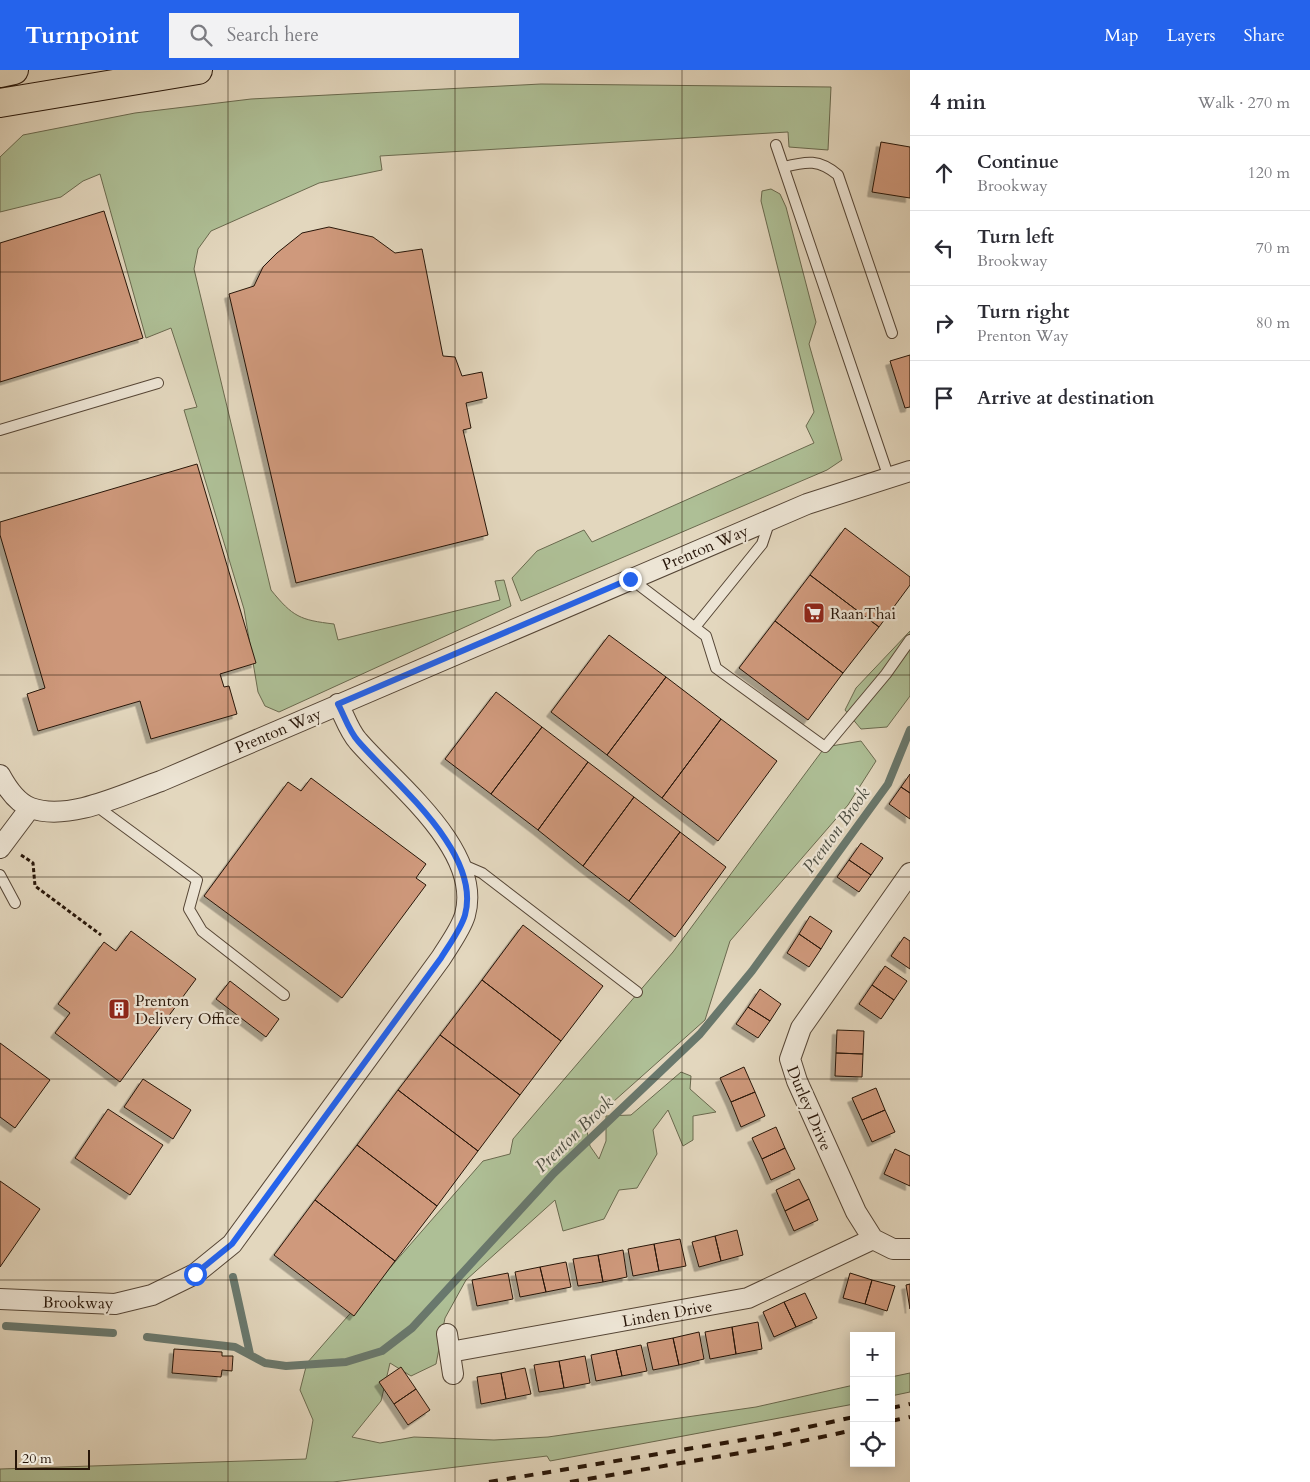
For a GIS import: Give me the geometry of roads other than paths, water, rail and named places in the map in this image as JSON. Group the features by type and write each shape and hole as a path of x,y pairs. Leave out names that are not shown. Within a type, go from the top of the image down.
{"highway":[{"path":"0,73 14,70"},
{"path":"0,103 198,70"}],"street":[{"name":"Prenton Way","path":"0,776 9,792 30,808 51,812 73,810 94,804 161,781 770,519 807,504 910,471"},
{"name":"Brookway","path":"0,1299 114,1304 152,1296 195,1274 232,1244 441,958 465,915 467,892 460,864 438,827 356,739 338,704"},
{"path":"2,846 30,808"},
{"name":"Durley Drive","path":"873,1240 856,1212 797,1081 790,1058 801,1028 910,873"},
{"path":"873,1240 893,1250 910,1249"},
{"name":"Linden Drive","path":"453,1374 448,1343 748,1298 873,1240"}],"lane":[{"path":"776,146 889,478"},
{"path":"784,167 801,162 814,162 826,165 838,175 892,333"},
{"path":"0,430 158,382"},
{"path":"695,628 762,544 770,519"},
{"path":"630,579 706,636 716,668 825,747 886,674 910,640"},
{"path":"94,804 198,880 189,909 202,931 284,995"},
{"path":"460,864 482,873 638,992"},
{"path":"0,875 15,903"}],"waterway":[{"name":"Prenton Brook","path":"147,1337 235,1347 265,1363 286,1366 346,1362 382,1351 412,1328 554,1173 700,1034 752,971 888,784 910,730"},
{"path":"233,1277 250,1354"},
{"name":"Prenton Brook","path":"6,1326 113,1333"}],"railway":[{"path":"895,1407 910,1404"},
{"path":"895,1420 910,1417"},
{"path":"489,1482 772,1435 850,1418"},
{"path":"570,1482 775,1447 850,1431"}],"place":[{"name":"RaanThai","path":"814,613"},
{"name":"Prenton Delivery Office","path":"119,1009"}]}
